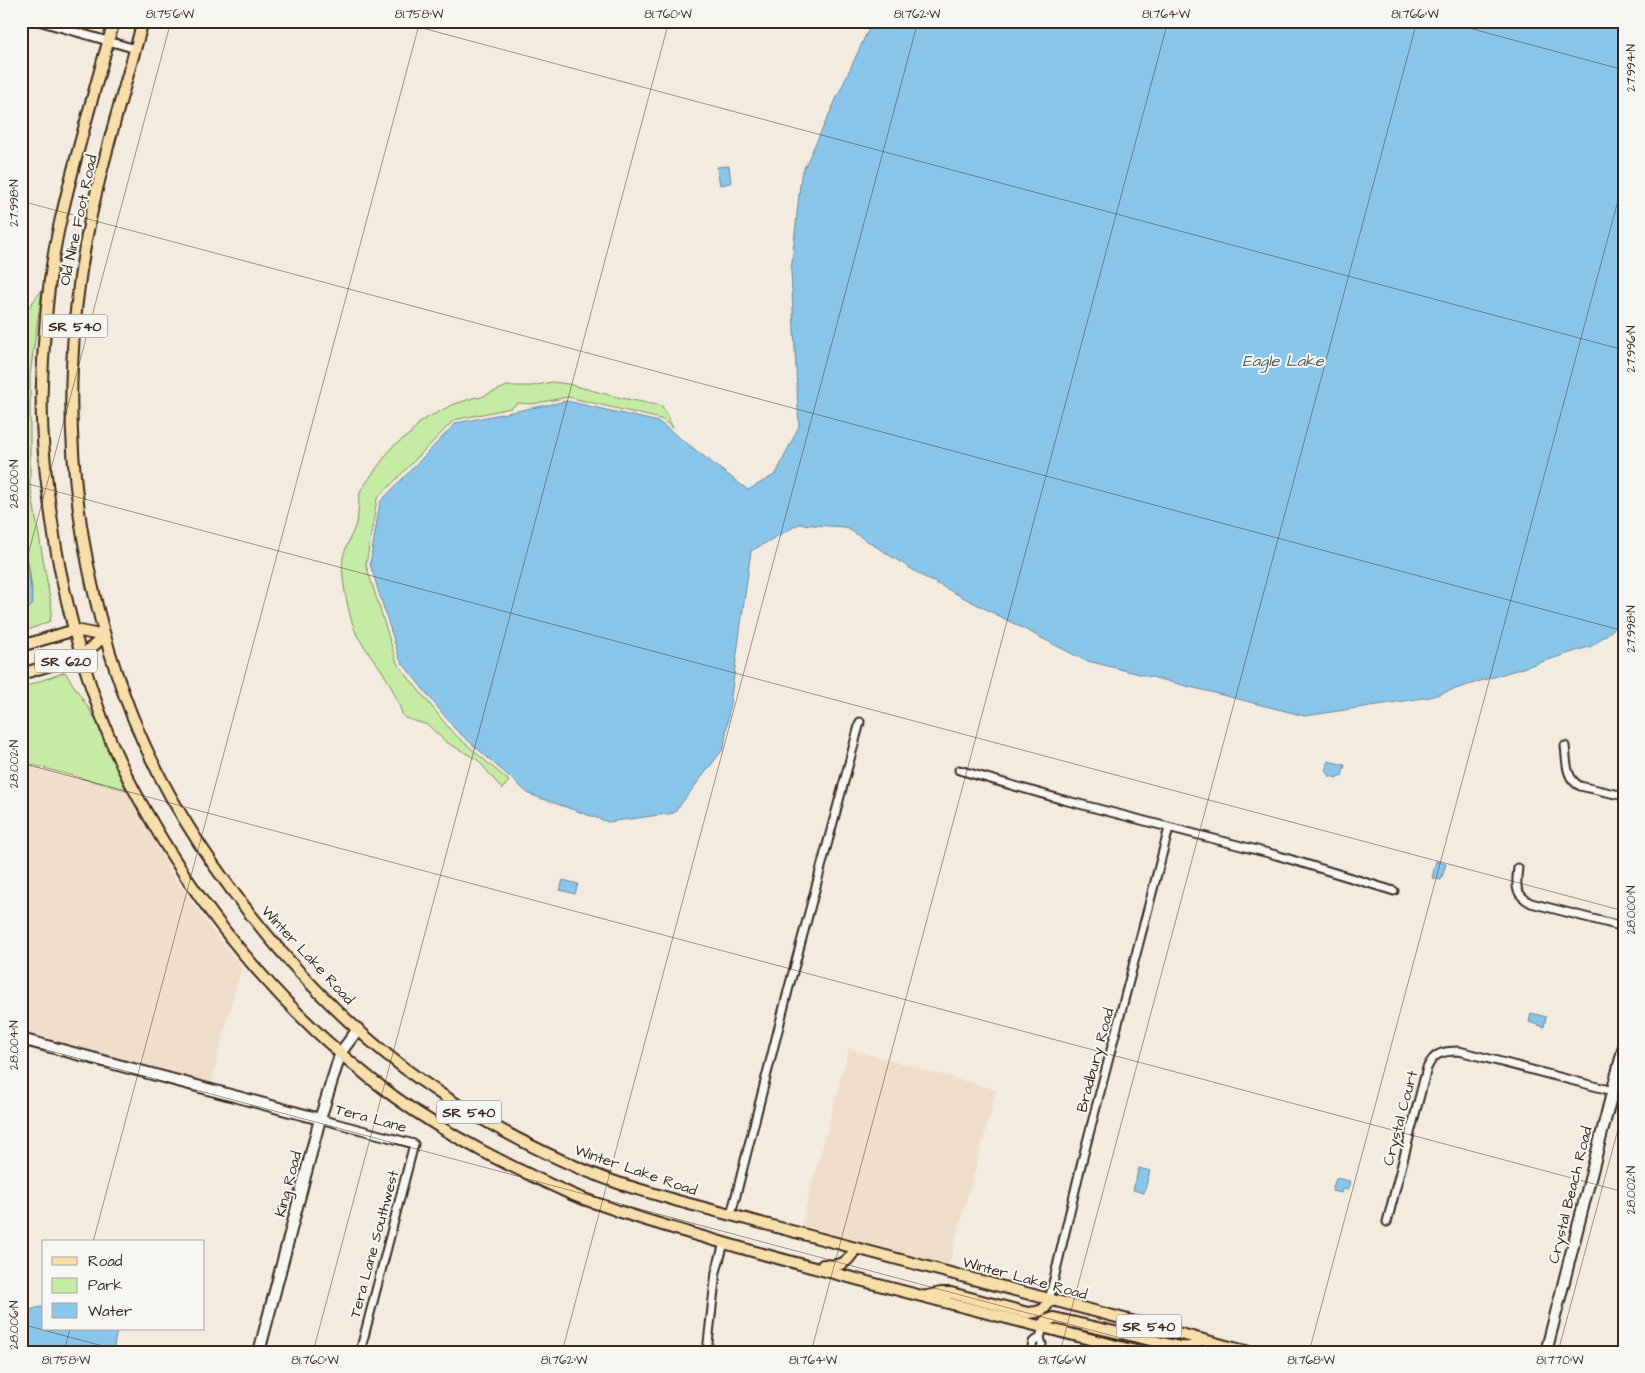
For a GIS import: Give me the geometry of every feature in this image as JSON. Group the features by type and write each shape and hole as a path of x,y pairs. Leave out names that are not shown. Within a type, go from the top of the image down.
{"main road":[{"name":"Old Nine Foot Road","path":"75,630 61,579 47,487 43,440 42,383 51,275 61,217 114,21"},
{"name":"Old Nine Foot Road","path":"105,636 92,582 78,500 73,446 72,362 78,295 90,221 144,21"},
{"name":"SR 620","path":"21,646 75,630 105,636"},
{"name":"SR 540","path":"75,630 108,736 140,800 176,862 217,921 263,976 310,1025 400,1101 455,1136 529,1174 578,1197 660,1225 758,1253 1139,1352"},
{"name":"SR 620","path":"21,674 82,656 105,636"},
{"name":"Winter Lake Road","path":"105,636 124,696 166,787 193,834 224,880 262,930 310,983 358,1029 409,1071 475,1116 548,1153 619,1183 855,1249 1249,1352"},
{"path":"758,1253 813,1264 834,1266 849,1260 855,1249"},
{"path":"926,1297 951,1293 1028,1313 1040,1312 1049,1300"},
{"path":"1043,1327 1045,1321 1054,1318 1068,1319 1180,1347 1189,1348 1196,1345 1200,1339"}],"street":[{"path":"38,21 136,49"},
{"path":"21,94 23,98 21,114"},
{"path":"731,1215 782,1014 860,722"},
{"path":"1566,746 1568,773 1574,783 1624,796"},
{"path":"959,770 1169,828 1198,834 1394,891"},
{"name":"Bradbury Road","path":"1049,1300 1082,1161 1169,828"},
{"path":"1518,868 1516,887 1526,900 1624,927"},
{"name":"King Road","path":"259,1352 320,1119 341,1052 358,1029"},
{"path":"21,1039 320,1119"},
{"name":"Crystal Beach Road","path":"1546,1352 1624,1046"},
{"name":"Crystal Court","path":"1387,1222 1427,1068 1429,1063 1438,1054 1446,1051 1459,1051 1613,1091"},
{"name":"Tera Lane","path":"320,1119 414,1144"},
{"name":"Tera Lane Southwest","path":"360,1352 414,1144"},
{"path":"707,1352 714,1281 724,1243"},
{"path":"1040,1352 1042,1344 1040,1338 1043,1327"},
{"path":"1031,1352 1034,1342 1040,1338"}],"shaded area":[{"path":"21,762 126,790 171,872 217,937 242,965 211,1085 21,1034"},
{"path":"849,1049 997,1090 949,1265 801,1225"}],"green space":[{"path":"42,290 30,374 30,484 52,610 50,621 21,633 21,612 28,609 32,589 21,511 21,333 28,308"},
{"path":"552,382 662,406 673,428 661,419 568,397 532,404 518,403 511,408 454,420 377,499 366,565 397,663 452,732 509,781 502,789 478,760 446,742 428,725 403,716 387,679 356,633 346,596 342,565 345,549 355,527 361,490 392,447 411,433 421,421 452,405 476,397 479,398 507,386 532,386"},
{"path":"65,672 95,718 126,790 21,762 21,688"}],"water":[{"name":"Eagle Lake","path":"874,21 1624,21 1624,621 1592,646 1430,697 1305,716 1084,660 924,577 845,527 799,524 751,551 724,748 674,813 608,822 529,794 455,729 400,660 370,564 380,502 456,423 567,401 659,422 748,490 776,474 799,426 791,272 801,175"},
{"path":"729,166 731,183 720,185 717,167"},
{"path":"21,511 33,604 21,612"},
{"path":"1328,761 1345,765 1342,776 1337,778 1326,773"},
{"path":"1436,861 1446,864 1441,880 1432,878"},
{"path":"563,880 578,884 575,894 560,890"},
{"path":"1531,1013 1546,1017 1544,1027 1529,1022"},
{"path":"1139,1168 1150,1171 1144,1193 1133,1190"},
{"path":"1336,1178 1350,1181 1348,1190 1342,1189 1341,1193 1332,1191"},
{"path":"42,1307 42,1330 117,1330 113,1352 23,1352 22,1323 28,1312"}]}
